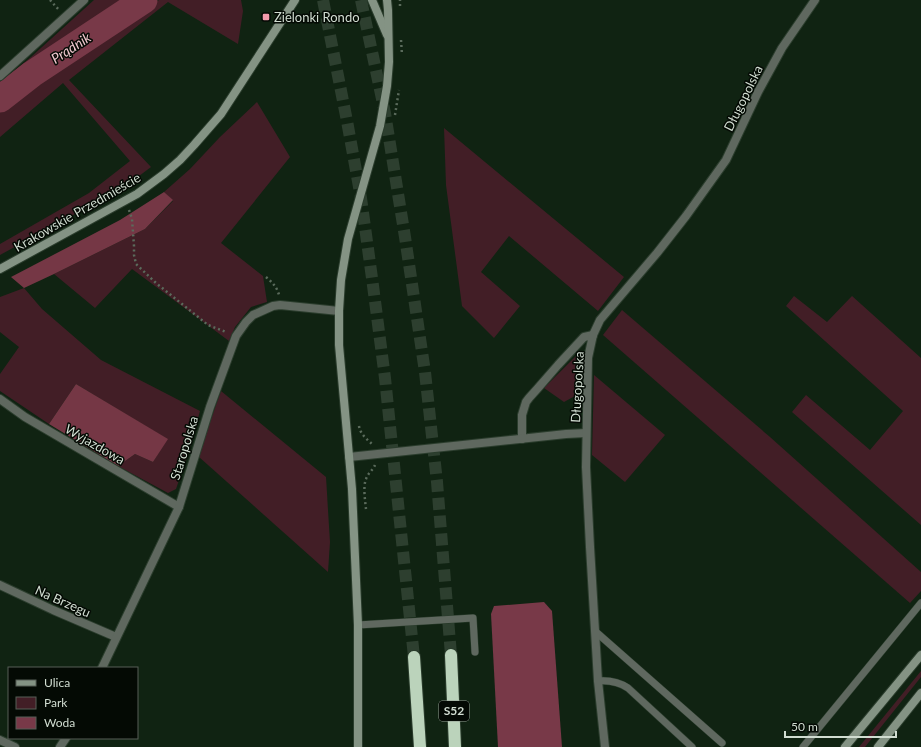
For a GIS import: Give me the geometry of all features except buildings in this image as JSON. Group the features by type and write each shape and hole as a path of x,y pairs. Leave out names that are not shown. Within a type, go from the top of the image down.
{"highway":[{"name":"S52","path":"451,655 456,747"},
{"path":"414,657 420,747"}],"street":[{"path":"0,76 84,0"},
{"name":"Krakowskie Przedmieście","path":"0,269 126,200 148,186 180,160 206,132 232,99 296,0"},
{"path":"372,0 388,40"},
{"path":"358,747 358,625 352,489 339,345 339,311 341,280 348,239 378,134 388,86 387,0"},
{"name":"Długopolska","path":"605,747 598,681 586,467 588,358 593,335 600,320 657,253 686,216 726,160 758,92 782,48 816,0"},
{"name":"Staropolska","path":"102,667 179,507 210,407 236,336 253,315 273,306 280,305 339,311"},
{"path":"522,439 522,415 526,402 584,337 593,335"},
{"name":"Wyjazdowa","path":"0,400 25,417 179,507"},
{"path":"349,457 586,432"},
{"name":"Na Brzegu","path":"0,585 116,637"},
{"path":"845,747 921,655"},
{"path":"878,747 921,693"},
{"path":"0,740 15,747"}],"lane":[{"path":"804,747 921,602"},
{"path":"358,625 473,618 476,652"},
{"path":"596,632 722,743"},
{"path":"598,681 608,680 622,684 628,688 692,747"}],"path":[{"path":"400,0 400,7"},
{"path":"401,39 402,56"},
{"path":"394,118 399,88"},
{"path":"126,200 132,219 136,264 156,283 208,325 236,336"},
{"path":"266,277 277,290 280,305"},
{"path":"359,424 360,430 366,439"},
{"path":"365,485 368,475 375,466 375,462"}],"green space":[{"path":"94,0 132,0 0,91 0,83"},
{"path":"159,0 241,0 243,11 238,44 168,2 69,80 151,167 117,191 0,255 0,244 89,193 130,161 63,83 0,137 0,112 16,99"},
{"path":"257,102 290,157 221,243 263,276 267,302 251,307 235,327 229,341 132,269 95,308 54,274 145,229 173,201 164,192 190,169 220,137"},
{"path":"444,128 624,277 598,311 509,236 481,272 520,306 494,338 462,306 446,185"},
{"path":"24,288 42,309 101,360 200,411 176,489 168,493 118,466 135,454 153,462 167,439 76,384 49,424 0,391 0,374 19,347 0,332 0,297"},
{"path":"794,296 827,322 852,296 921,358 921,525 792,412 806,395 870,450 903,411 786,306"},
{"path":"622,310 770,437 921,572 921,591 910,603 603,335"},
{"path":"576,356 575,396 564,402 544,388"},
{"path":"594,375 665,435 625,482 592,455"},
{"path":"221,391 326,477 330,542 328,572 199,457"},
{"path":"921,671 921,677 865,747 859,747"}],"shaded area":[{"path":"164,192 173,200 145,229 24,288 11,277 120,220"},
{"path":"76,384 168,439 153,462 135,454 118,466 49,424"}],"water":[{"path":"544,602 552,611 562,747 498,747 491,614 494,606"}],"waterway":[{"name":"Prądnik","path":"0,99 32,74 144,0"}],"tunnel":[{"path":"323,0 361,198 385,378 414,657"},
{"path":"361,0 385,113 425,372 437,482 451,655"}],"place":[{"name":"Zielonki Rondo","path":"266,17"}]}
